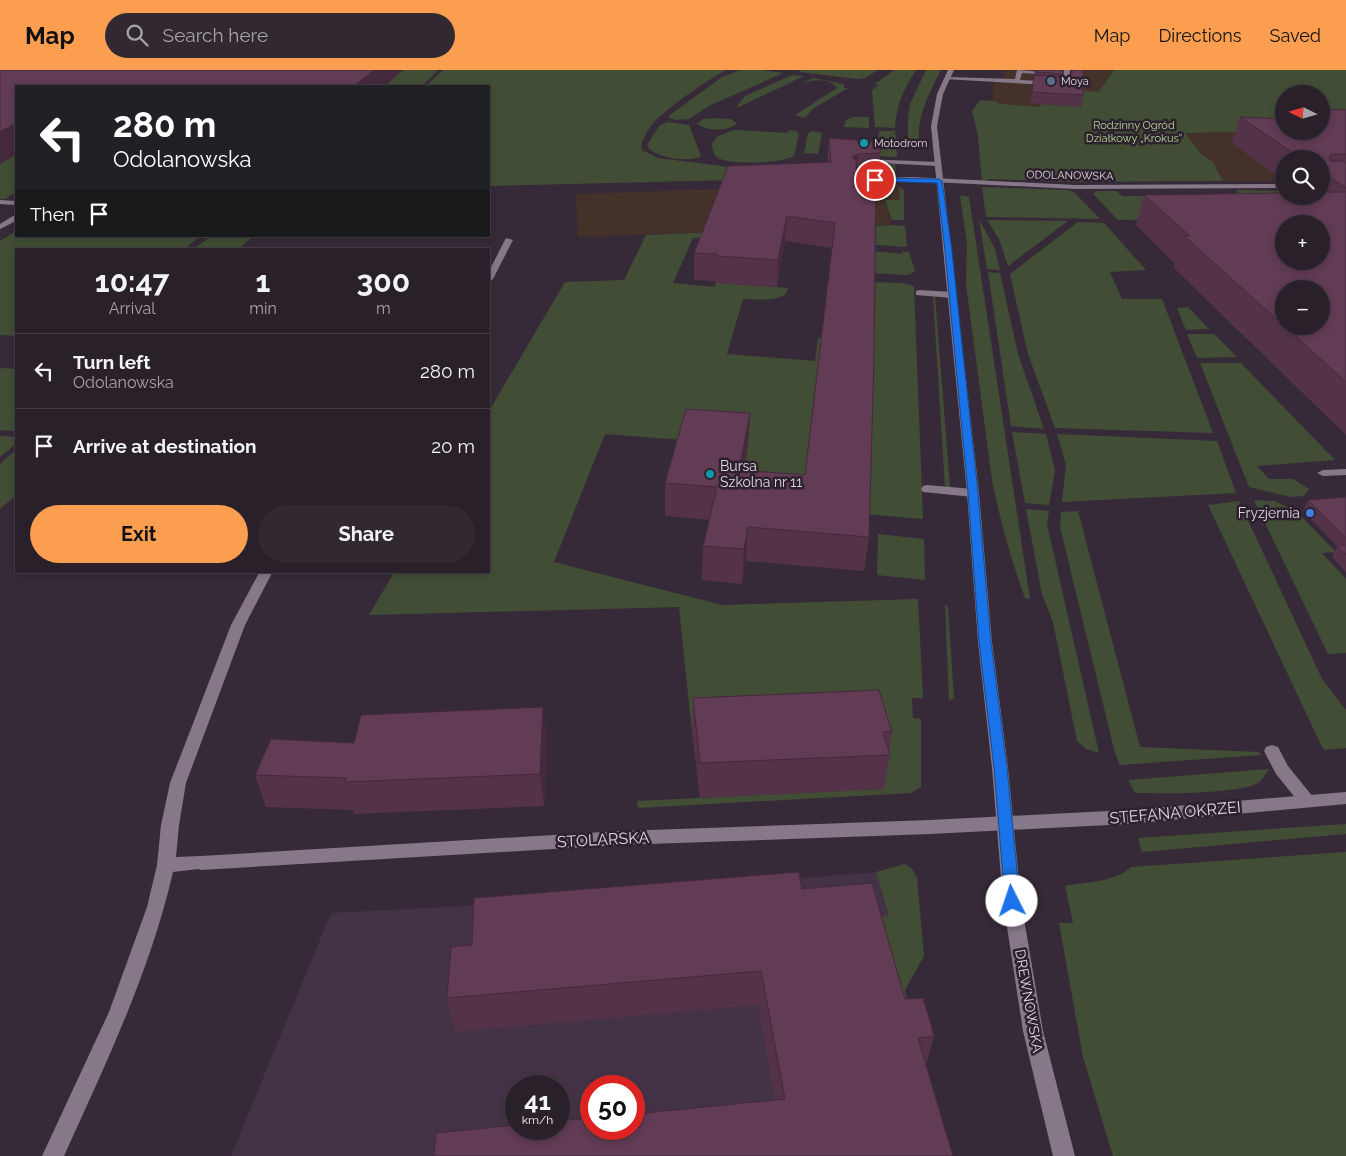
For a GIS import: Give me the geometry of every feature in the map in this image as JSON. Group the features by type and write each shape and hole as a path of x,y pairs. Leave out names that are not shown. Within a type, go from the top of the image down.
{"main road":[{"name":"DREWNOWSKA","path":"951,70 940,94 935,114 939,181 973,493 985,642 1000,768 1012,901 1033,1031 1064,1156"},
{"path":"1048,70 1066,75"},
{"path":"947,79 1018,75 1066,75"},
{"path":"1018,75 1065,84 1066,75"},
{"path":"863,161 938,164"},
{"name":"ODOLANOWSKA","path":"860,192 859,184 856,181 901,179 1075,187 1275,186"},
{"path":"0,202 15,203"},
{"path":"0,227 15,219"},
{"path":"490,277 510,240"},
{"path":"919,293 952,295"},
{"path":"1324,473 1346,472"},
{"path":"927,489 973,493"},
{"path":"53,1156 119,1012 156,907 166,864 170,825 178,783 238,625 258,584 266,573"},
{"path":"1272,750 1282,770 1306,802"},
{"name":"STEFANA OKRZEI","path":"1005,823 1128,817 1346,798"},
{"name":"STOLARSKA","path":"166,864 620,838 1005,823"}],"shaded area":[{"path":"1002,70 1114,70 1089,112 993,105 993,85 995,79 1005,77"},
{"path":"1275,131 1275,140 1321,140 1321,150 1275,150 1275,181 1223,181 1213,162 1201,154 1184,133"},
{"path":"894,183 899,188 900,200 885,200 892,225 578,237 576,194"},
{"path":"876,872 889,916 866,917 933,1156 231,1156 331,913 468,906"}],"green space":[{"path":"299,70 401,72 404,70 438,70 423,85 362,85"},
{"path":"443,70 726,70 690,93 656,120 648,130 641,147 642,150 658,158 737,168 895,164 896,171 893,176 490,186 490,85 427,85"},
{"path":"740,70 762,70 783,73 709,106 689,119 677,120 669,118 670,115 722,77"},
{"path":"802,70 878,70 865,78 857,79 799,72"},
{"path":"894,70 916,70 901,98 895,128 875,127 872,90 879,85 875,84"},
{"path":"926,70 941,70 922,113 919,140 908,144 910,104"},
{"name":"Rodzinny Ogród Działkowy „Krokus”","path":"1114,70 1346,70 1346,120 1330,121 1330,85 1275,85 1275,131 1185,133 1201,154 1213,162 1223,181 1072,182 991,179 982,181 978,136 972,111 980,100 1001,104 1040,107 1041,104 1081,107 1082,94 1044,88 1099,92"},
{"path":"792,75 804,76 739,107 737,106 745,96"},
{"path":"813,78 844,84 844,88 848,88 814,108 804,118 795,115 837,88 830,82 825,81 810,81 801,84"},
{"path":"853,117 869,117 869,128 844,127 846,120"},
{"path":"703,119 730,119 737,123 729,128 718,130 697,124"},
{"path":"668,122 689,125 701,156 689,159 675,159 660,155 649,149 647,145 660,125"},
{"path":"734,130 787,133 789,130 796,131 799,134 794,156 779,160 755,162 732,162 717,157 712,143 718,136"},
{"path":"813,131 822,133 818,154 804,153 808,133"},
{"path":"879,131 896,131 894,134 896,135 897,157 878,156"},
{"path":"0,140 15,140 15,193 5,199 0,199"},
{"path":"894,183 904,190 904,220 892,220 885,200 900,200 899,188"},
{"path":"982,187 1068,190 1075,193 1100,219 986,217"},
{"path":"1236,190 1275,191 1275,205 1330,205 1330,203 1346,216 1275,215 1275,217 1118,220 1093,194 1097,191 1117,191 1122,196 1241,195"},
{"path":"960,195 969,197 1030,599 1025,598 1015,569 1002,525 992,480 966,284 967,245"},
{"path":"979,219 995,249 1000,270 987,269"},
{"path":"987,220 1068,221 1008,266 999,239"},
{"path":"1078,222 1104,223 1146,270 1110,272 1122,299 1162,299 1213,433 1055,428 1028,354 1010,274"},
{"path":"905,226 907,247 746,236 693,238 673,283 714,287 716,283 788,288 786,294 781,297 765,300 743,299 727,354 815,361 818,338 871,341 872,282 903,283 914,286 923,519 738,503 748,445 605,434 554,562 722,605 918,599 923,698 912,698 913,718 921,719 921,787 911,793 638,808 637,801 883,789 874,724 692,733 679,607 369,615 394,573 490,573 490,409 565,282 624,280 646,235"},
{"path":"15,232 15,237 198,238 185,248 15,248 15,336 0,335 0,241"},
{"path":"210,237 252,237 240,248 195,248"},
{"path":"872,251 902,254 902,252 909,252 915,271 907,275 872,273"},
{"path":"988,272 1000,273 1018,354 1044,429 1011,426"},
{"path":"933,296 935,296 950,487 945,487"},
{"path":"1188,307 1209,329 1186,330 1177,308"},
{"path":"1187,334 1214,334 1237,357 1197,358"},
{"path":"1200,363 1241,363 1335,460 1257,466 1269,479 1293,479 1309,489 1304,496 1291,497 1249,487"},
{"path":"0,368 15,369 15,431 0,430"},
{"path":"1012,432 1046,434 1055,471 1049,505 1025,503"},
{"path":"1057,434 1217,441 1236,493 1062,502 1066,465"},
{"path":"0,436 15,437 15,445 0,457"},
{"path":"15,451 15,496 0,509 0,464"},
{"path":"1254,500 1274,501 1295,510 1336,552 1322,553 1346,579 1346,653 1328,654"},
{"path":"1239,501 1322,679 1346,710 1346,748 1325,750 1322,747 1208,505"},
{"path":"1026,509 1049,511 1047,524 1099,753 1086,749 1077,741 1053,622 1042,594"},
{"path":"1078,511 1140,747 1259,752 1261,755 1120,765 1115,753 1060,527 1061,512"},
{"path":"878,534 924,539 925,580 877,575"},
{"path":"945,604 948,607 954,698 949,701"},
{"path":"1269,769 1259,782 1251,786 1220,791 1135,793 1128,780"},
{"path":"1346,824 1346,834 1142,852 1138,838"},
{"path":"1346,852 1346,1156 1113,1156 1083,1057 1059,923 1073,923 1065,886 1109,879 1125,872 1131,867"},
{"path":"905,864 912,869 917,878 924,956 905,990 914,1031 866,918 889,916 876,872"}],"building":[{"path":"0,70 374,70 355,85 15,85 15,124 0,132"},
{"path":"1035,70 1063,70 1063,74 1035,72"},
{"path":"1073,70 1083,70 1083,95 1032,92 1034,75 1068,77"},
{"path":"1330,109 1346,110 1346,154 1330,155 1330,150 1289,150 1240,117 1275,119 1275,140 1330,140"},
{"path":"829,138 880,142 880,153 858,154 852,157 856,161 857,175 862,179 868,175 867,161 879,161 879,175 876,175 874,358 869,537 748,527 744,549 703,546 717,487 665,483 686,409 750,413 739,470 805,475 835,223 787,216 778,260 694,253 728,166 831,162"},
{"path":"1330,158 1331,161 1343,161 1346,163 1346,188 1330,177"},
{"path":"1330,192 1346,192 1346,382 1294,335 1330,335 1330,280 1275,280 1275,318 1184,236 1190,236 1144,195 1275,193 1275,205 1330,205"},
{"path":"1346,497 1346,538 1308,500"},
{"path":"1346,545 1346,555 1337,546"},
{"path":"879,690 892,732 883,732 890,755 700,763 693,698"},
{"path":"543,707 540,774 345,782 346,778 255,775 271,739 354,743 361,715"},
{"path":"799,872 802,889 872,883 905,999 923,998 929,1017 934,1036 918,1038 953,1156 434,1156 436,1133 505,1126 505,1140 570,1140 570,1120 580,1119 580,1140 645,1140 645,1113 785,1099 761,971 447,998 451,947 472,945 474,898"}],"place":[{"name":"Moya","path":"1051,81"},
{"name":"Motodrom","path":"864,143"},
{"name":"Bursa Szkolna nr 11","path":"710,474"},
{"name":"Fryzjernia","path":"1310,513"}],"route":[{"path":"875,180 939,181 949,251 973,493 985,642 1000,768 1012,901"}]}
